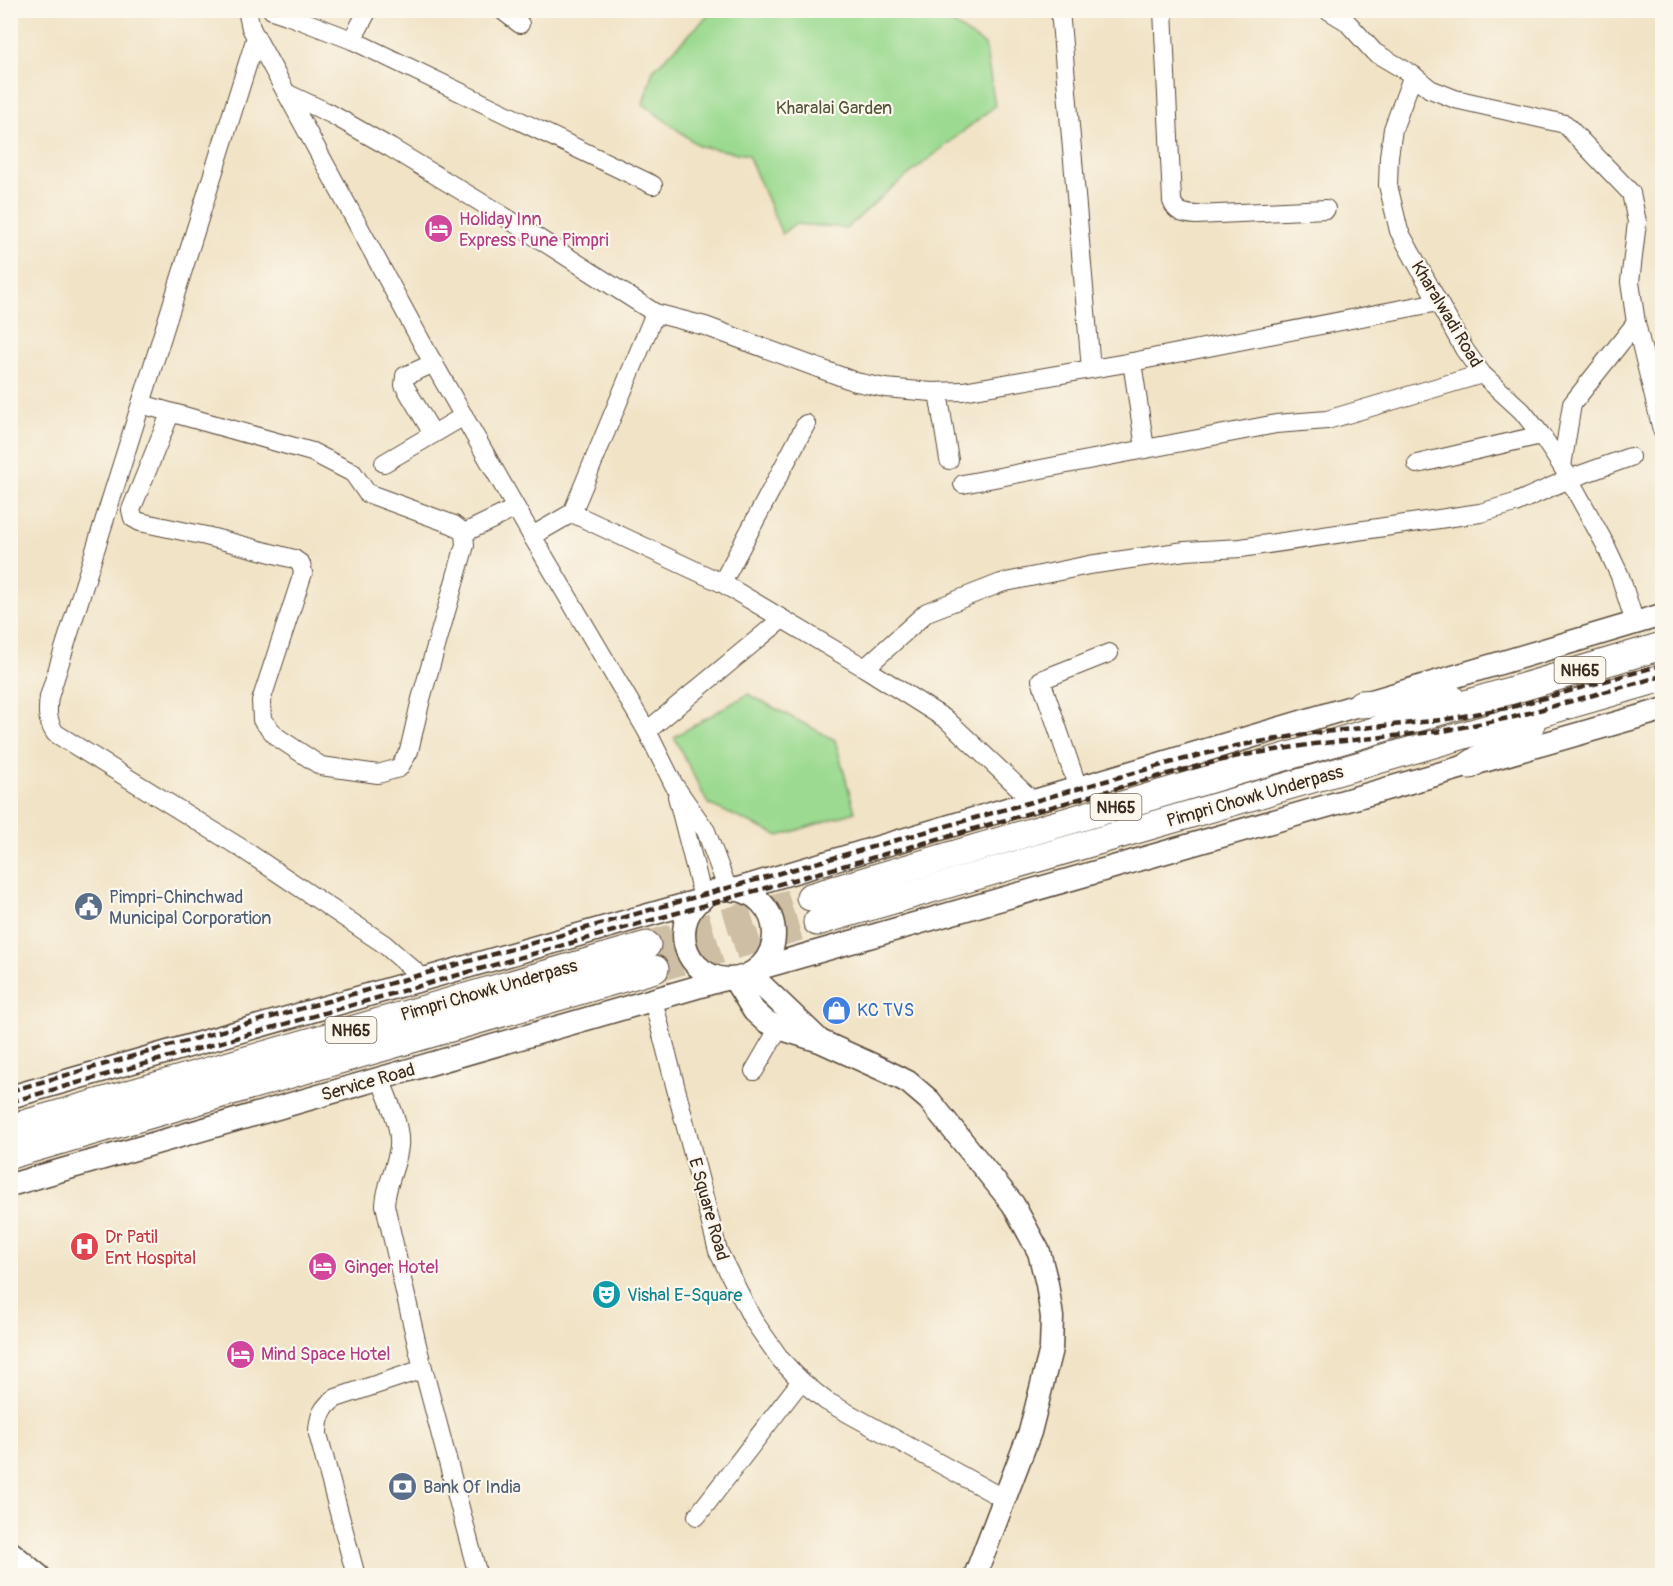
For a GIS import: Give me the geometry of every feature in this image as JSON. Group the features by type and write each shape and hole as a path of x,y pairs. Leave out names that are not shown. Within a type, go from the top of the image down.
{"highway":[{"name":"NH65","path":"1497,694 1662,646"},
{"name":"NH65","path":"1555,709 1662,678"},
{"path":"1361,704 1497,694"},
{"name":"Pimpri Chowk Underpass","path":"1497,694 813,910 1555,709"},
{"path":"1470,765 1555,709"},
{"name":"Pimpri Chowk Underpass","path":"58,1128 651,957"},
{"name":"NH65","path":"10,1128 58,1128"},
{"name":"NH65","path":"10,1155 58,1128"}],"main road":[{"path":"731,890 1662,615"},
{"name":"Service Road","path":"10,1185 1662,710"},
{"path":"10,1097 702,899 716,891 742,891 764,906 772,921 774,939 769,956 742,975 716,977 701,969 690,956 685,939 687,921 695,906 702,899"},
{"path":"742,975 753,1011 765,1021 820,1041 908,1082 928,1100 1013,1204 1039,1252 1052,1317 1051,1349 1030,1432 975,1575"},
{"path":"742,975 820,1041"},
{"path":"10,1552 39,1575"}],"street":[{"path":"248,10 251,28 434,363 532,536 647,731 674,785 706,831 731,890"},
{"path":"272,10 352,40 653,185"},
{"path":"352,40 368,10"},
{"path":"502,10 520,24"},
{"path":"1060,10 1091,369"},
{"path":"1163,10 1172,201 1177,210 1184,214 1196,215 1326,209"},
{"path":"1328,10 1346,21 1374,52 1413,75 1430,89 1455,99 1565,124 1631,193 1637,222 1630,282 1636,323 1662,430"},
{"path":"256,37 46,711 55,733 242,848 384,944 424,979"},
{"name":"Kharalwadi Road","path":"1413,75 1393,129 1389,156 1388,185 1399,231 1464,349 1482,374 1522,411 1566,473 1620,576 1635,623"},
{"path":"286,93 331,114 392,148 655,313 713,328 856,382 885,388 938,392 963,390 1132,362 1438,302"},
{"path":"532,536 572,513 655,313"},
{"path":"1566,473 1572,404 1636,323"},
{"path":"1132,362 1145,448"},
{"path":"433,434 404,385 404,379 405,376 434,363"},
{"path":"963,484 1276,424 1326,420 1482,374"},
{"path":"938,392 949,460"},
{"path":"141,404 312,452 353,473 367,493 454,525 464,533 465,545 421,699 409,751 399,768 378,774 321,766 277,737 262,720 261,701 303,573 301,564 294,559 206,536 140,522 134,518 131,510 170,414"},
{"path":"384,463 464,416"},
{"path":"722,583 806,424"},
{"path":"1417,464 1541,435"},
{"path":"865,668 927,612 1001,583 1089,565 1175,552 1241,548 1480,513 1515,503 1566,473 1630,457"},
{"path":"464,533 516,508"},
{"path":"572,513 722,583 865,668 947,720 1033,801"},
{"path":"647,731 782,619"},
{"path":"1078,788 1041,680 1109,653"},
{"path":"674,785 702,899"},
{"name":"E Square Road","path":"653,1000 718,1251 753,1320 781,1360 801,1381 826,1401 1004,1499"},
{"path":"754,1071 779,1028"},
{"path":"380,1078 395,1122 399,1146 387,1184 385,1205 423,1369 476,1568 474,1575"},
{"path":"356,1575 318,1434 321,1412 328,1403 336,1398 423,1369"},
{"path":"697,1516 801,1381"}],"green space":[{"name":"Kharalai Garden","path":"933,10 985,45 995,106 887,192 847,228 794,224 782,234 748,155 699,146 643,104 653,70 713,11"},
{"path":"748,694 835,740 855,812 779,836 708,804 674,737"}],"tunnel":[{"path":"647,945 810,897"},
{"path":"655,969 817,922"}],"railway":[{"path":"10,1091 1169,763 1236,746 1313,733 1442,720 1512,707 1662,665"},
{"path":"10,1102 1171,773 1238,756 1314,744 1443,731 1514,717 1662,676"}],"place":[{"name":"Holiday Inn Express Pune Pimpri","path":"438,229"},
{"name":"Pimpri-Chinchwad Municipal Corporation","path":"88,907"},
{"name":"KC TVS","path":"836,1010"},
{"name":"Dr Patil Ent Hospital","path":"84,1247"},
{"name":"Ginger Hotel","path":"323,1267"},
{"name":"Vishal E-Square","path":"606,1295"},
{"name":"Mind Space Hotel","path":"240,1354"},
{"name":"Bank Of India","path":"402,1487"}]}
